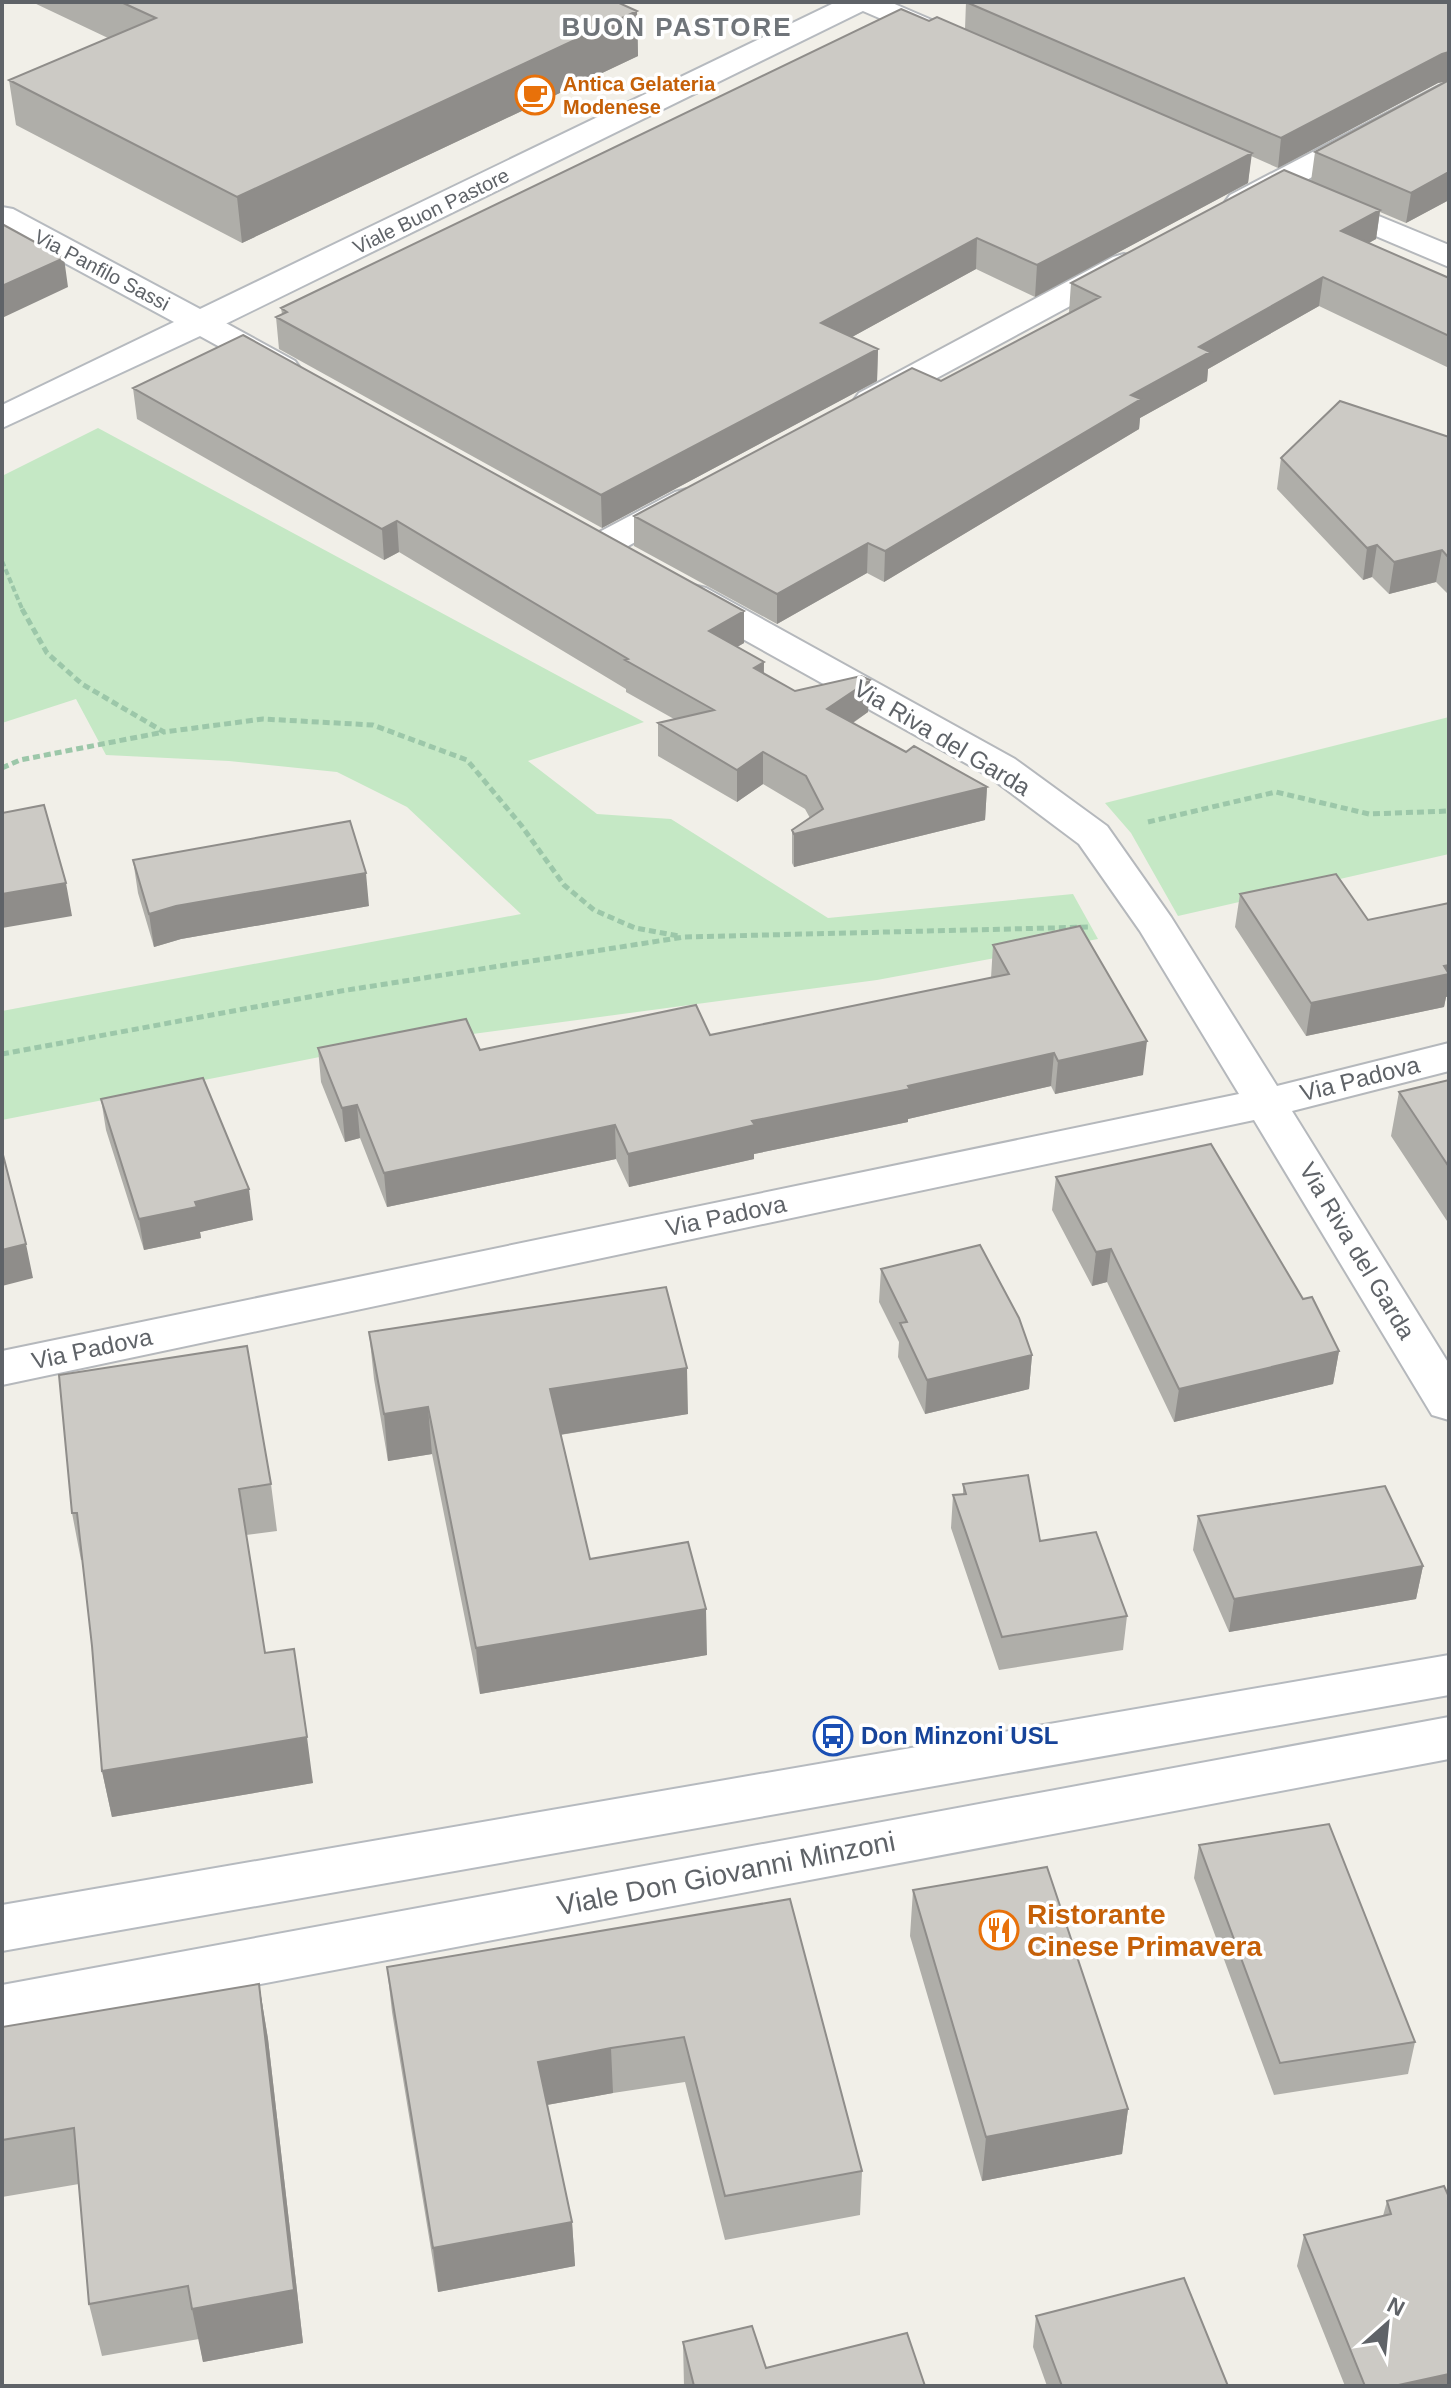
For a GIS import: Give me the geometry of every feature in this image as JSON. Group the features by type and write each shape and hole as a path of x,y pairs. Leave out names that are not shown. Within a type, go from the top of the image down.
{"street":[{"name":"Viale Buon Pastore","path":"2,418 859,2"},
{"path":"866,2 977,50"},
{"path":"1207,220 1263,176 1449,92"},
{"path":"1263,176 1449,257"},
{"name":"Via Panfilo Sassi","path":"2,216 201,323"},
{"path":"841,417 1151,250"},
{"path":"201,323 313,385"},
{"name":"Via Riva del Garda","path":"714,485 588,538 1001,767 1093,835 1157,926 1449,1403"},
{"name":"Via Padova","path":"2,1368 1267,1103 1449,1057"},
{"path":"2,1928 1449,1675"},
{"name":"Viale Don Giovanni Minzoni","path":"2,2009 1449,1738"}],"path":[{"path":"2,561 23,611 47,653 82,684 164,732"},
{"path":"2,768 20,760 164,732 263,719 373,725 467,760 521,825 564,885 594,910 635,928 684,937"},
{"path":"1093,835 1276,792 1369,814 1449,811"},
{"path":"2,1054 341,991 684,937 1107,926"}],"green space":[{"path":"98,428 644,722 528,761 597,814 671,819 828,918 1073,894 1098,939 877,980 360,1049 2,1120 2,1011 521,914 407,807 337,772 229,761 106,755 76,699 2,723 2,476"},
{"path":"1449,717 1449,854 1178,916 1131,833 1105,803"}],"building":[{"path":"121,2 617,2 637,11 237,197 9,80 156,18"},
{"path":"966,2 1449,2 1449,52 1281,138"},
{"path":"901,9 929,21 937,17 1252,153 1037,265 977,238 821,323 878,349 601,495 276,317 287,312 281,308"},
{"path":"1449,80 1449,172 1411,193 1315,152"},
{"path":"1284,170 1380,210 1341,231 1449,278 1449,336 1323,277 1199,347 1210,352 1131,395 1141,399 885,551 868,543 777,594 634,516 912,368 941,381 1100,297 1071,283"},
{"path":"2,224 64,258 2,286"},
{"path":"243,335 744,611 709,631 764,662 754,668 795,691 861,676 870,680 827,709 906,752 914,746 987,787 794,834 792,830 823,809 806,776 763,752 737,770 658,723 714,710 625,660 628,659 397,521 382,529 133,388"},
{"path":"1340,401 1449,437 1449,558 1442,550 1394,562 1377,545 1367,548 1281,458"},
{"path":"44,805 66,883 2,894 2,813"},
{"path":"350,821 366,873 176,906 149,914 133,860"},
{"path":"1336,874 1368,920 1449,903 1449,965 1444,966 1449,974 1311,1003 1240,894"},
{"path":"1080,926 1147,1041 1058,1061 1054,1053 908,1086 910,1089 752,1121 755,1125 628,1154 615,1125 384,1173 357,1105 342,1108 318,1048 466,1019 480,1050 696,1005 710,1035 1009,974 993,945"},
{"path":"203,1078 249,1189 195,1202 197,1207 139,1219 101,1099"},
{"path":"1449,1080 1449,1167 1399,1092"},
{"path":"1211,1144 1303,1299 1312,1297 1339,1351 1179,1389 1111,1249 1096,1252 1056,1177"},
{"path":"2,1151 26,1244 2,1250"},
{"path":"980,1245 1019,1318 1032,1355 927,1380 900,1323 907,1322 881,1269"},
{"path":"666,1287 687,1368 550,1389 590,1559 688,1542 706,1609 476,1648 428,1407 384,1414 369,1332"},
{"path":"247,1346 271,1484 239,1489 265,1653 294,1649 307,1737 102,1771 92,1646 77,1513 72,1513 59,1375"},
{"path":"1028,1475 1040,1541 1096,1532 1127,1616 1002,1637 953,1495 966,1494 963,1484"},
{"path":"1385,1486 1423,1566 1234,1599 1198,1516"},
{"path":"1329,1824 1415,2042 1280,2063 1199,1845"},
{"path":"1047,1867 1128,2109 986,2137 913,1890"},
{"path":"790,1899 862,2171 725,2196 684,2037 611,2048 538,2062 572,2222 433,2248 387,1967"},
{"path":"259,1984 294,2290 192,2309 188,2286 89,2304 74,2128 2,2140 2,2027"},
{"path":"1444,2186 1449,2197 1449,2374 1394,2386 1365,2386 1304,2235 1391,2214 1387,2201"},
{"path":"1184,2278 1228,2386 1062,2386 1036,2316"},
{"path":"752,2326 766,2368 907,2333 925,2386 694,2386 683,2342"}],"place":[{"name":"Antica Gelateria Modenese","path":"535,95"},
{"name":"Don Minzoni USL","path":"833,1736"},
{"name":"Ristorante Cinese Primavera","path":"999,1930"}],"district":[{"name":"BUON PASTORE","path":"677,27"}]}
